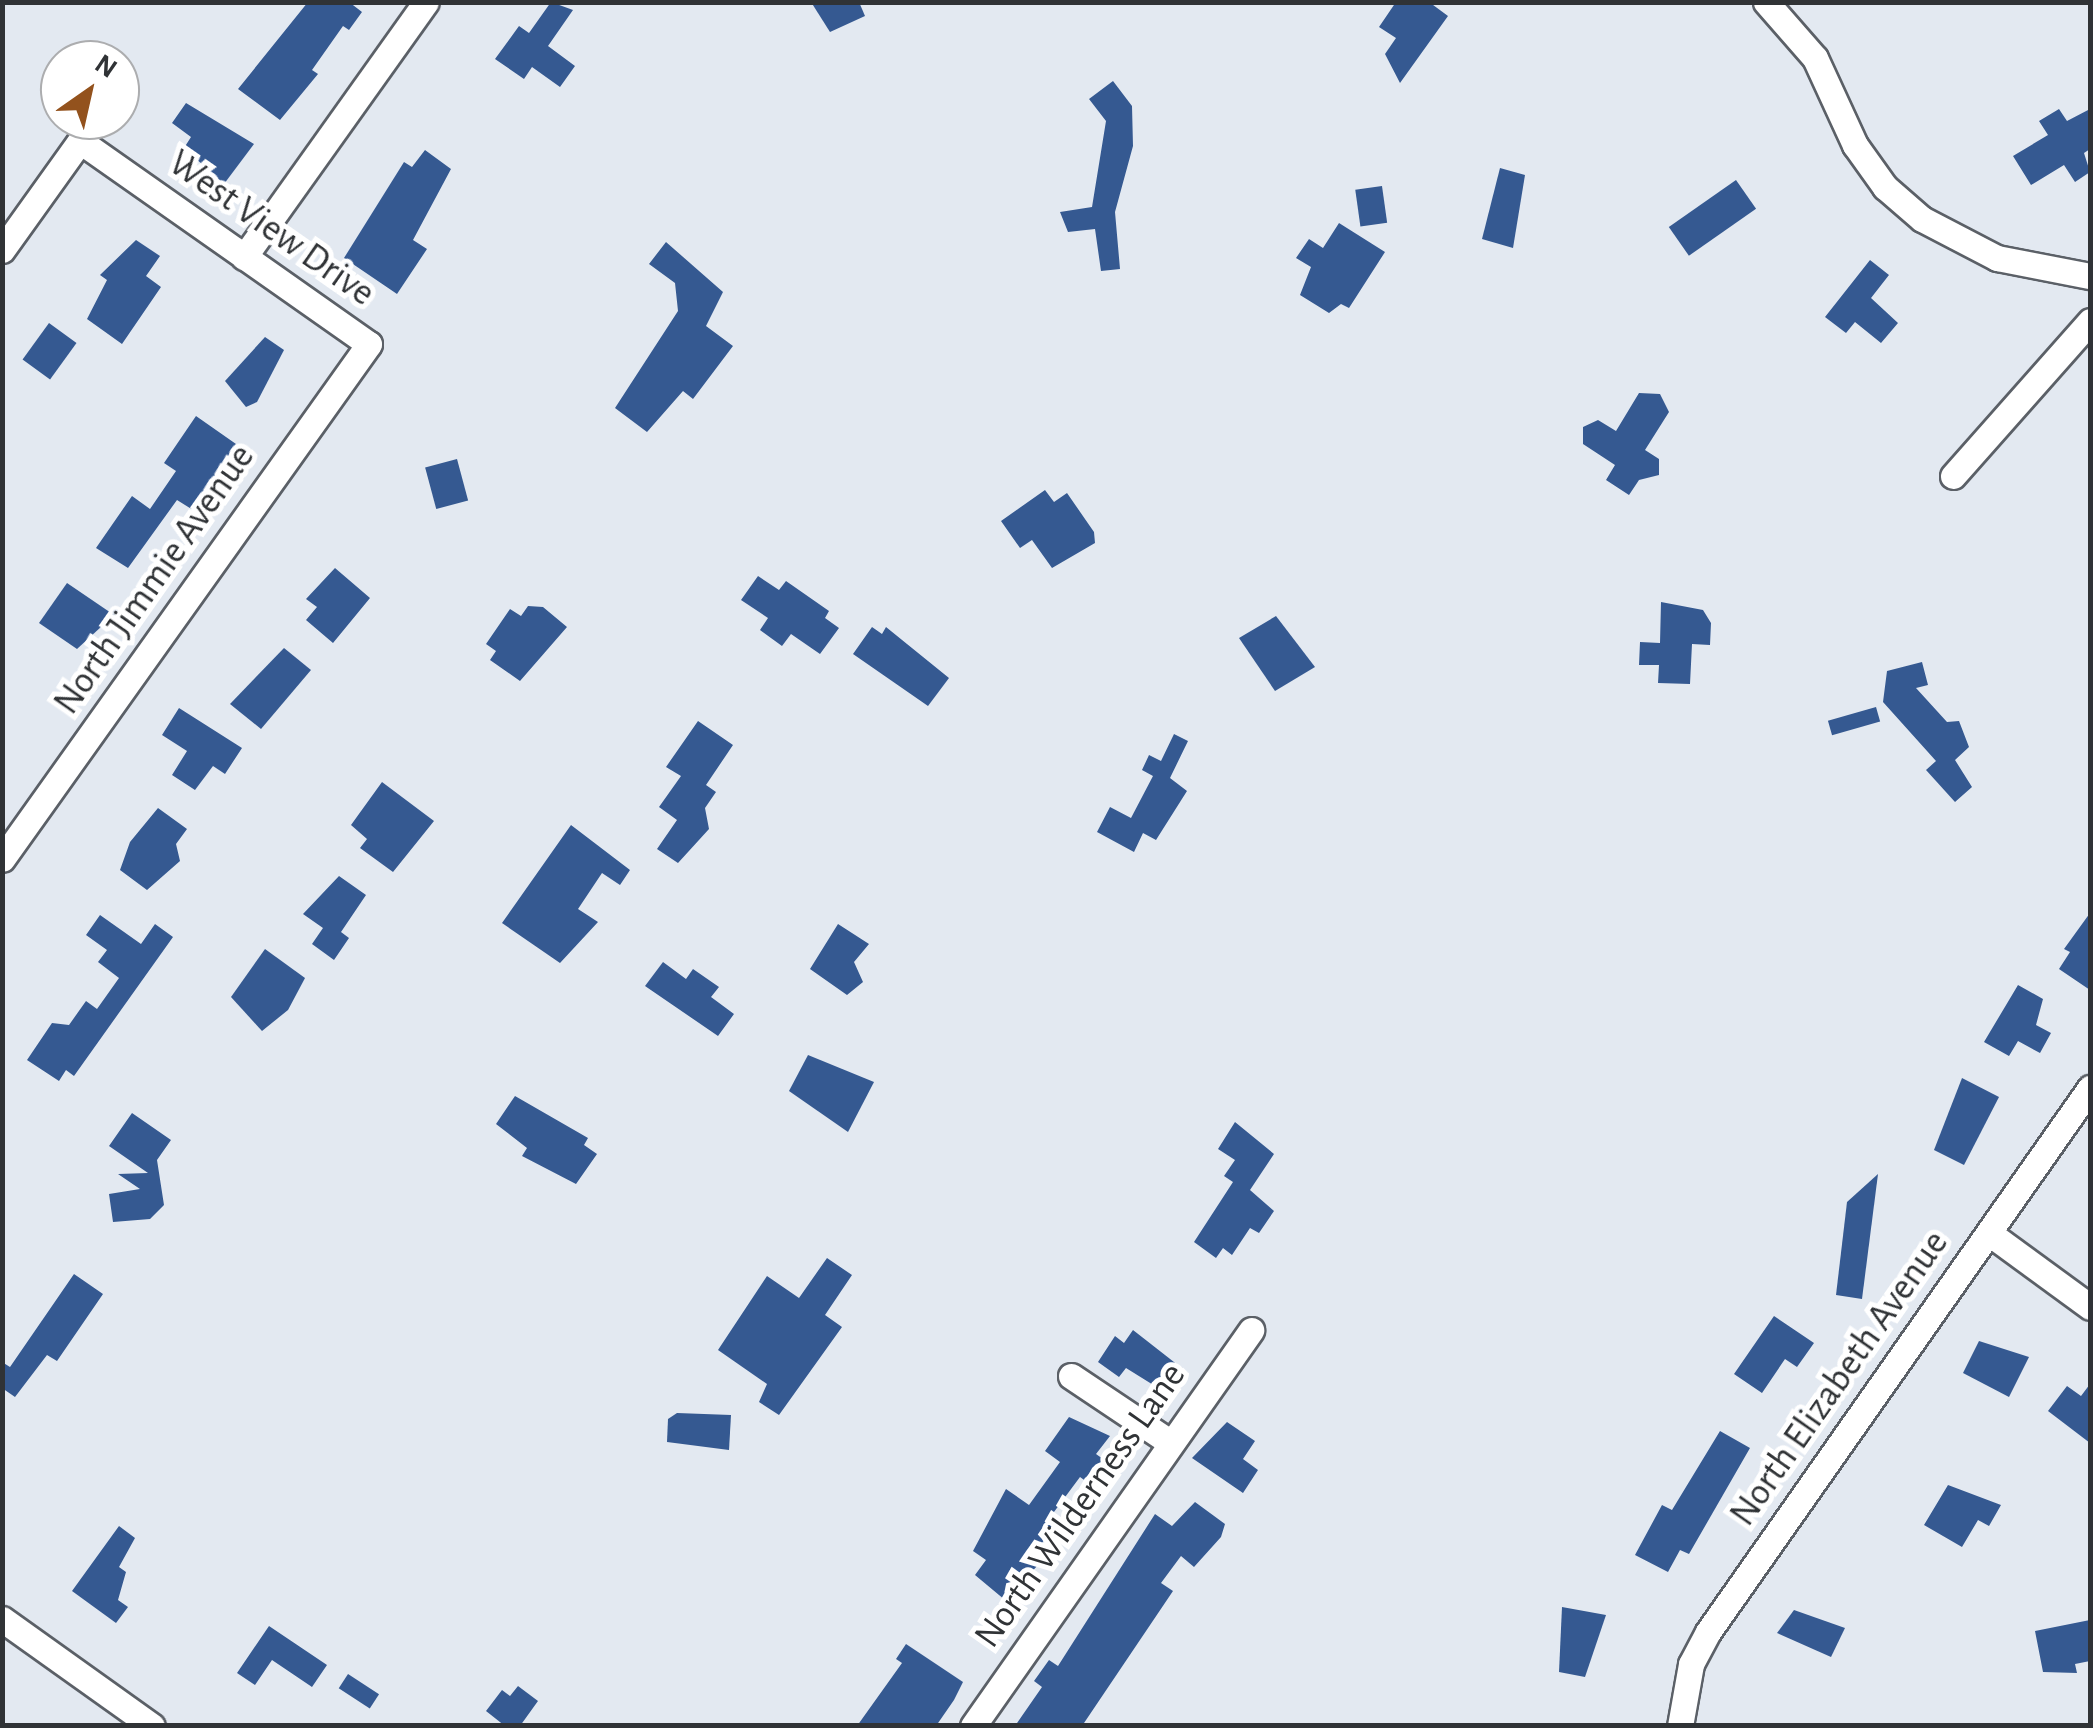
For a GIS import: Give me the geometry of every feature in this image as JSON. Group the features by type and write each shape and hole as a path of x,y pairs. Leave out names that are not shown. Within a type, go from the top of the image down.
{"street":[{"path":"244,257 426,2"},
{"path":"1766,2 1815,58 1855,145 1885,188 1922,219 1997,258 2090,276"},
{"name":"West View Drive","path":"2,250 80,141 369,344"},
{"path":"1953,476 2090,321"},
{"name":"North Jimmie Avenue","path":"2,859 369,344"},
{"name":"North Elizabeth Avenue","path":"1680,1726 1691,1664 1708,1632 2090,1088"},
{"path":"1989,1233 2090,1307"},
{"name":"North Wilderness Lane","path":"974,1726 1251,1330"},
{"path":"1072,1376 1171,1443"},
{"path":"2,1619 152,1726"}],"building":[{"path":"308,2 349,2 362,12 349,30 343,26 312,70 318,74 280,120 238,89"},
{"path":"551,2 573,10 548,46 575,66 560,87 532,67 524,79 495,59 519,26 529,33"},
{"path":"811,2 859,2 865,16 830,32"},
{"path":"1396,2 1429,2 1448,16 1400,83 1385,54 1396,38 1379,27"},
{"path":"1113,81 1132,106 1133,146 1115,212 1120,269 1101,271 1095,229 1068,232 1060,212 1092,207 1106,121 1089,99"},
{"path":"186,103 254,144 224,184 184,148 191,137 172,123"},
{"path":"2059,109 2067,121 2090,109 2090,149 2084,153 2090,172 2075,182 2064,165 2031,185 2013,156 2048,135 2039,121"},
{"path":"425,150 451,169 413,240 427,249 397,294 344,258 404,162 412,167"},
{"path":"1500,168 1525,175 1513,248 1482,239"},
{"path":"1736,180 1756,209 1689,256 1669,227"},
{"path":"1382,186 1387,223 1360,226 1355,190"},
{"path":"1339,223 1385,252 1349,308 1341,304 1329,313 1300,295 1311,267 1296,258 1309,239 1323,248"},
{"path":"136,240 160,256 146,276 161,287 122,344 87,319 107,280 100,275"},
{"path":"666,242 723,292 706,326 733,346 693,399 683,391 647,432 615,408 678,311 675,283 649,264"},
{"path":"1870,260 1889,275 1871,298 1898,323 1881,343 1855,322 1846,333 1825,317"},
{"path":"49,323 77,343 50,379 23,359"},
{"path":"265,337 284,350 257,402 246,407 225,381"},
{"path":"1639,393 1660,394 1669,412 1645,450 1659,459 1659,475 1639,480 1629,495 1606,480 1615,465 1583,444 1583,427 1598,420 1616,431"},
{"path":"196,416 236,444 193,510 177,500 128,568 96,548 132,496 150,509 176,471 164,463"},
{"path":"457,459 468,501 436,509 425,468"},
{"path":"1045,490 1054,502 1067,493 1094,532 1095,543 1052,568 1032,540 1020,548 1001,521"},
{"path":"335,568 370,598 333,643 306,620 317,607 306,599"},
{"path":"758,576 779,590 786,581 829,611 825,618 839,628 820,654 791,634 782,646 760,630 768,618 741,600"},
{"path":"67,583 114,615 77,649 39,623"},
{"path":"1661,602 1703,610 1711,623 1710,645 1692,644 1690,684 1658,683 1659,665 1639,665 1640,642 1660,643"},
{"path":"528,606 543,607 567,627 520,681 490,660 496,651 486,644 510,609 521,616"},
{"path":"1276,616 1315,667 1275,691 1239,638"},
{"path":"872,627 882,634 886,627 949,678 928,706 853,654"},
{"path":"284,648 311,670 261,729 230,704"},
{"path":"1922,662 1928,685 1916,688 1947,722 1959,721 1969,747 1955,760 1972,787 1955,802 1926,770 1936,761 1883,702 1887,671"},
{"path":"1876,707 1880,721 1832,735 1828,721"},
{"path":"179,708 242,748 225,774 213,766 195,790 172,775 187,751 162,735"},
{"path":"698,721 733,745 706,785 716,792 705,808 709,829 678,863 657,849 677,820 659,807 681,776 666,767"},
{"path":"1174,734 1188,741 1170,778 1187,791 1156,840 1143,833 1134,852 1097,832 1110,807 1131,818 1153,776 1142,770 1149,755 1161,761"},
{"path":"382,782 434,821 393,872 360,848 367,839 351,825"},
{"path":"158,808 187,829 176,844 180,861 147,890 120,870 130,842"},
{"path":"571,825 630,870 620,885 602,873 578,909 598,922 560,963 502,923"},
{"path":"339,876 366,895 341,932 349,938 334,960 312,944 323,928 303,914"},
{"path":"2090,913 2090,990 2059,969 2070,952 2064,949"},
{"path":"100,915 141,944 155,924 173,937 74,1076 66,1070 59,1081 27,1060 52,1023 69,1025 86,1001 97,1009 119,978 98,962 107,950 86,935"},
{"path":"838,924 869,944 854,962 863,982 847,995 810,969"},
{"path":"265,949 305,978 288,1010 262,1031 231,997"},
{"path":"663,962 686,979 693,969 719,987 711,997 734,1014 718,1036 645,986"},
{"path":"2018,985 2043,999 2036,1025 2051,1033 2040,1053 2018,1041 2009,1056 1984,1042"},
{"path":"808,1055 874,1082 848,1132 789,1091"},
{"path":"1962,1078 1999,1097 1964,1165 1934,1150"},
{"path":"515,1096 588,1138 584,1145 597,1154 576,1184 522,1156 527,1148 496,1124"},
{"path":"132,1113 171,1140 157,1160 164,1205 150,1219 113,1222 109,1194 140,1189 118,1174 148,1173 109,1146"},
{"path":"1235,1122 1274,1154 1250,1190 1274,1211 1259,1233 1250,1228 1232,1255 1223,1248 1216,1258 1194,1242 1233,1182 1224,1176 1235,1160 1218,1149"},
{"path":"1878,1174 1862,1299 1836,1295 1847,1202"},
{"path":"827,1258 852,1275 825,1315 842,1327 779,1415 759,1402 767,1384 718,1350 767,1276 799,1298"},
{"path":"74,1274 103,1294 57,1361 47,1355 15,1397 2,1388 2,1362 10,1367"},
{"path":"1774,1316 1814,1343 1797,1367 1785,1359 1762,1393 1734,1374"},
{"path":"1133,1330 1188,1373 1171,1396 1126,1368 1119,1377 1098,1362 1115,1336 1124,1343"},
{"path":"1979,1341 2029,1357 2009,1397 1963,1373"},
{"path":"2090,1384 2090,1443 2048,1411 2067,1386 2081,1396"},
{"path":"677,1413 731,1415 729,1450 667,1442 668,1419"},
{"path":"1069,1417 1110,1436 1096,1454 1103,1459 1087,1482 1080,1477 1048,1520 1055,1525 1032,1557 1040,1563 1005,1600 975,1575 986,1560 973,1551 1006,1489 1029,1505 1060,1462 1045,1451"},
{"path":"1227,1422 1255,1441 1243,1459 1258,1470 1243,1493 1192,1458"},
{"path":"1720,1431 1750,1448 1689,1554 1680,1550 1668,1572 1635,1555 1662,1505 1672,1510"},
{"path":"1948,1485 2001,1505 1989,1526 1978,1520 1962,1547 1924,1525"},
{"path":"1195,1502 1225,1524 1221,1537 1194,1567 1181,1556 1161,1583 1173,1591 1082,1726 1015,1726 1042,1687 1034,1681 1049,1660 1058,1666 1155,1514 1172,1526"},
{"path":"119,1526 135,1538 119,1567 126,1572 118,1600 128,1607 116,1623 72,1591"},
{"path":"1562,1607 1606,1615 1585,1677 1559,1672"},
{"path":"1794,1610 1845,1628 1831,1657 1777,1633"},
{"path":"2090,1620 2090,1661 2075,1664 2077,1673 2043,1672 2035,1631"},
{"path":"269,1626 327,1665 312,1687 272,1660 255,1685 237,1673"},
{"path":"906,1644 963,1682 954,1700 936,1726 857,1726 902,1663 896,1659"},
{"path":"348,1674 379,1694 370,1708 339,1688"},
{"path":"518,1686 538,1701 520,1726 505,1726 486,1711 502,1690 510,1696"}]}
